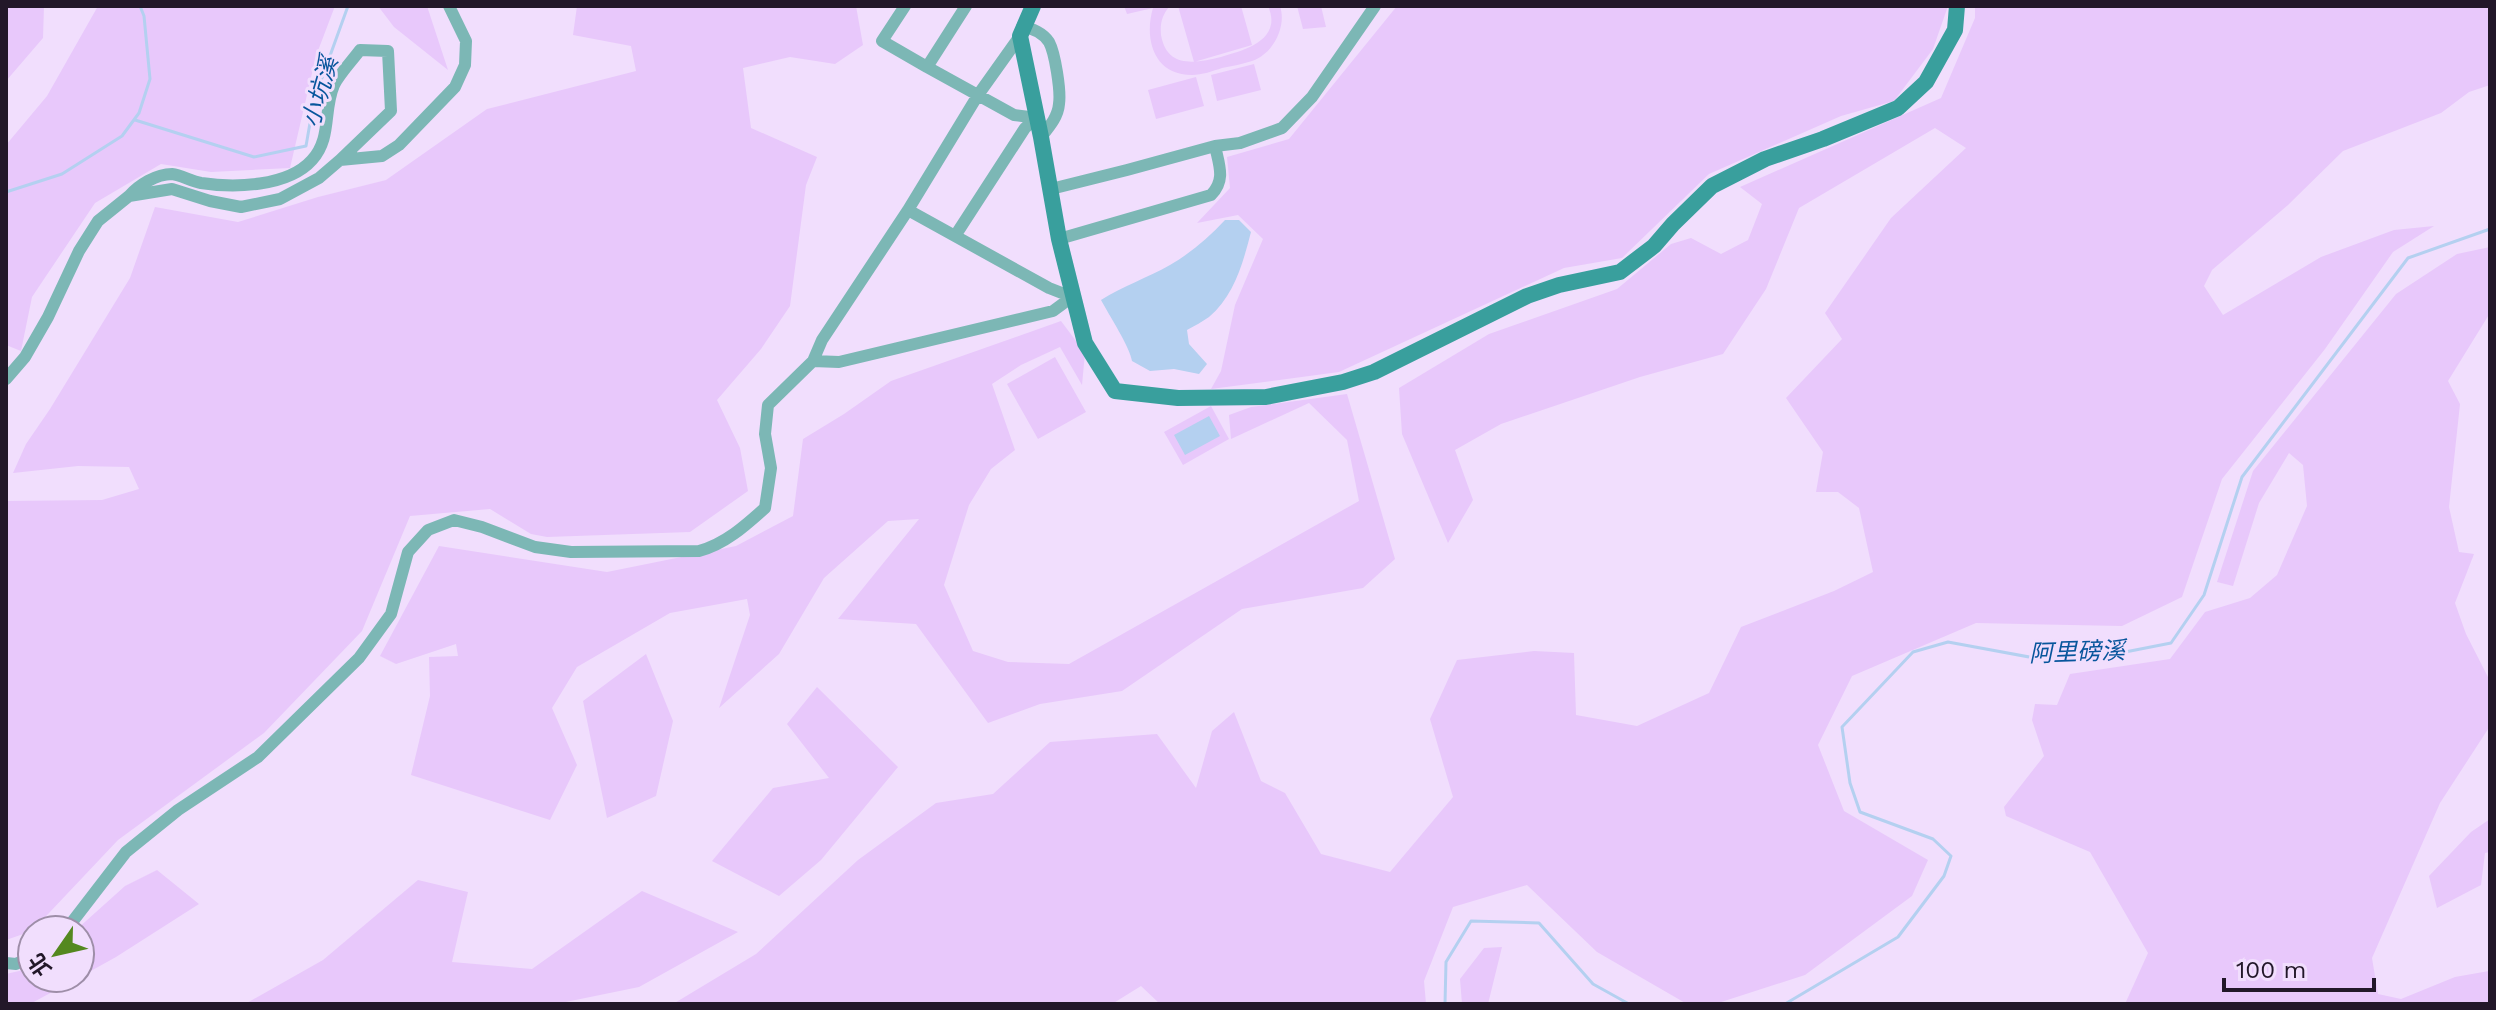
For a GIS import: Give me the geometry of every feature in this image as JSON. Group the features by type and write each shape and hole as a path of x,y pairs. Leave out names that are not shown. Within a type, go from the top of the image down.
{"street":[{"path":"340,160 382,156 399,145 455,87 465,65 466,41 449,6"},
{"path":"905,6 882,41 1014,115 1037,118"},
{"path":"927,67 966,6"},
{"path":"78,914 126,852 178,810 258,757 359,658 391,614 408,552 428,530 454,520 535,547 571,552 699,551 714,547 765,508 771,468 765,434 768,405 813,361 822,340 1021,32 1033,6"},
{"path":"1051,189 1215,146 1240,143 1282,128 1312,97 1375,6"},
{"path":"1021,32 1072,297 1085,343 1115,391 1178,398 1266,397 1343,382 1374,372 1527,296 1559,285 1620,272 1654,246 1712,186 1765,159 1898,108 1926,82 1955,30 1957,6"},
{"path":"1021,32 1027,27 1037,31 1049,43 1057,75 1059,104 1054,120 1041,137"},
{"path":"6,379 25,357 79,251 98,221 140,184 170,174 199,183 243,187 292,174 312,161 326,138 334,85 360,50 388,51 391,111 319,178 280,199 241,207 172,189 129,196"},
{"path":"955,236 1025,128 1037,118"},
{"path":"1059,239 1211,195 1219,187 1222,173 1215,146"},
{"path":"908,210 1049,288 1072,297"},
{"path":"813,361 839,362 1053,311 1072,297"}],"shaded area":[{"path":"6,6 44,6 43,38 6,81"},
{"path":"98,6 335,6 316,56 290,168 211,172 161,164 95,203 32,297 21,351 6,345 6,145 47,96"},
{"path":"378,6 427,6 448,70 394,27"},
{"path":"577,6 856,6 863,45 835,64 790,57 743,68 751,128 817,157 806,185 790,306 761,349 717,400 740,448 748,491 690,532 547,537 531,534 490,509 410,516 362,631 264,733 118,840 48,914 16,914 16,937 6,940 6,501 102,500 139,489 129,467 78,466 13,473 26,444 130,278 155,207 238,222 386,180 487,109 636,71 631,46 573,35"},
{"path":"1124,6 1170,6 1162,19 1164,46 1176,58 1193,62 1241,51 1259,42 1270,27 1268,6 1280,6 1282,22 1272,46 1260,57 1192,75 1168,69 1154,53 1150,31 1153,8 1127,14"},
{"path":"1178,6 1241,6 1252,45 1194,62"},
{"path":"1297,6 1321,6 1326,27 1303,29"},
{"path":"1397,6 1948,6 1933,49 1894,101 1841,116 1709,174 1622,258 1564,268 1339,372 1211,389 1221,371 1235,305 1263,239 1238,215 1197,223 1230,188 1227,157 1289,139"},
{"path":"1975,6 2490,6 2490,85 2469,92 2441,113 2343,151 2288,205 2212,270 2204,286 2223,315 2321,257 2394,230 2434,226 2393,252 2325,349 2222,479 2182,597 2122,626 1976,623 1852,676 1818,745 1844,811 1928,860 1912,896 1805,975 1715,1004 1687,1004 1597,952 1527,885 1453,907 1424,981 1426,1004 1160,1004 1141,986 1112,1004 673,1004 756,954 858,860 936,803 993,794 1050,742 1157,734 1196,788 1212,731 1234,712 1261,781 1285,793 1321,854 1390,872 1453,797 1430,719 1457,660 1534,651 1574,653 1576,715 1637,726 1709,693 1741,627 1834,591 1873,572 1859,508 1838,492 1816,492 1823,452 1786,398 1842,339 1825,313 1891,218 1966,148 1935,128 1799,208 1766,289 1723,354 1640,377 1501,424 1455,450 1473,500 1448,543 1402,434 1399,388 1489,334 1617,289 1671,244 1691,238 1721,254 1748,240 1762,204 1740,187 1941,98 1975,18"},
{"path":"1254,64 1261,90 1217,101 1211,75"},
{"path":"1196,77 1204,106 1156,119 1148,90"},
{"path":"2490,247 2490,313 2448,381 2460,404 2449,507 2459,552 2474,554 2455,603 2466,634 2490,681 2490,726 2440,803 2372,958 2378,994 2401,999 2455,977 2489,971 2490,968 2490,1004 2125,1004 2148,953 2090,852 2006,816 2004,807 2044,756 2032,720 2035,704 2057,705 2070,674 2170,659 2205,612 2250,598 2277,575 2307,506 2303,465 2289,453 2259,503 2233,586 2217,582 2253,471 2396,294 2457,254"},
{"path":"1061,321 1085,353 1082,385 1060,347 1021,365 992,384 1015,450 991,469 969,505 944,585 973,651 1008,662 1069,664 1359,501 1347,440 1309,403 1231,439 1229,415 1251,407 1347,394 1395,559 1363,588 1242,609 1122,691 1040,704 988,723 916,624 838,619 919,519 888,521 824,578 779,654 719,708 750,615 747,599 670,613 577,667 552,708 577,765 550,820 411,775 430,696 429,657 458,656 456,644 396,664 380,656 439,546 607,572 736,546 793,516 803,439 891,381"},
{"path":"1055,357 1086,412 1038,439 1007,384"},
{"path":"1211,406 1229,439 1183,465 1164,432"},
{"path":"646,654 673,721 656,796 607,818 583,701"},
{"path":"817,687 898,767 821,860 779,896 712,861 773,788 829,778 787,724"},
{"path":"2490,819 2490,852 2485,853 2481,885 2437,908 2429,876 2471,832"},
{"path":"157,870 199,904 96,968 94,914 125,886"},
{"path":"418,880 468,892 452,962 532,969 642,891 738,932 639,987 556,1004 245,1004 323,960"},
{"path":"1502,947 1488,1004 1462,1004 1460,979 1484,948"},
{"path":"16,972 16,994 48,994 30,1004 6,1004 6,974"}],"water":[{"path":"1225,220 1239,220 1251,232 1241,267 1225,299 1209,317 1187,330 1189,344 1207,364 1199,374 1174,369 1150,371 1132,361 1101,300 1178,260"},
{"path":"1209,416 1220,436 1185,455 1174,435"}],"waterway":[{"name":"小坑溪","path":"6,192 62,174 122,136 139,113 150,79 144,16 140,6"},
{"name":"小坑溪","path":"135,120 254,157 306,146 314,100 348,6"},
{"name":"阿里磅溪","path":"1785,1004 1898,937 1944,876 1951,856 1933,839 1860,812 1850,783 1842,727 1913,652 1948,642 2040,659 2115,654 2171,643 2204,595 2242,477 2408,258 2490,229"},
{"name":"阿里磅溪","path":"1445,1004 1446,962 1471,921 1539,923 1593,984 1629,1004"}]}
